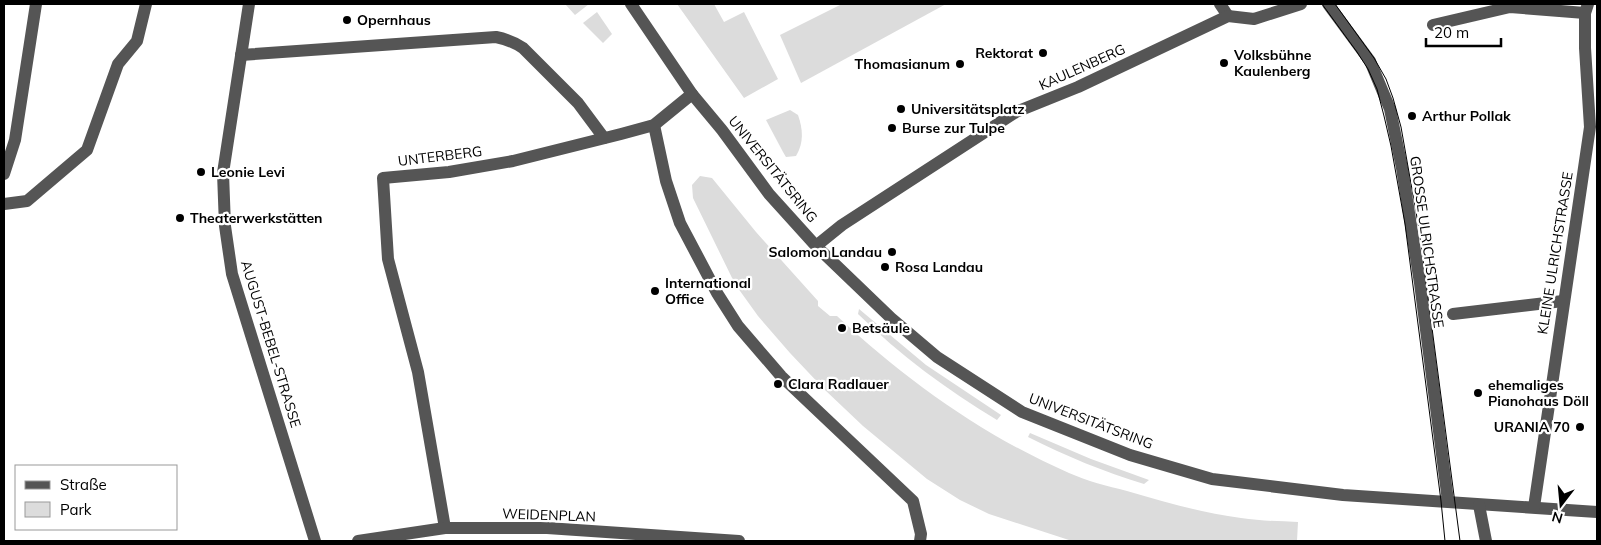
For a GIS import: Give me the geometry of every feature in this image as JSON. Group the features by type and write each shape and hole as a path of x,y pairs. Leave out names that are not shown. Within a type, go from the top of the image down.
{"street":[{"path":"4,174 15,140 36,4"},
{"path":"4,204 27,201 87,150 118,64 137,41 146,4"},
{"name":"AUGUST-BEBEL-STRASSE","path":"249,4 223,172 225,226 232,274 315,541"},
{"name":"UNIVERSITÄTSRING","path":"631,4 692,94 722,130 769,194 816,246 891,318 937,357 1022,412 1130,455 1212,480 1343,495 1597,512"},
{"path":"1220,4 1228,16 1254,19 1301,4"},
{"name":"GROSSE ULRICHSTRASSE","path":"1328,4 1370,61 1390,109 1402,168 1420,283 1448,501"},
{"path":"1433,25 1510,7 1586,8"},
{"name":"KLEINE ULRICHSTRASSE","path":"1534,507 1563,301 1593,127 1586,8"},
{"name":"KAULENBERG","path":"816,246 842,224 1016,112 1078,87 1228,16"},
{"path":"241,55 496,37 505,39 523,48 578,103 604,138"},
{"name":"UNTERBERG","path":"445,528 418,372 388,259 383,178 449,172 513,161 654,125 692,94"},
{"path":"654,125 666,181 680,223 717,293 738,326 781,376 913,501 921,534 920,541"},
{"name":"GROSSE ULRICHSTRASSE","path":"1453,314 1563,301"},
{"path":"1479,504 1486,541"},
{"name":"WEIDENPLAN","path":"358,541 445,528 548,528 739,541"}],"green space":[{"path":"565,4 589,4 575,15"},
{"path":"677,4 714,4 724,22 744,12 778,79 744,98"},
{"path":"842,4 946,4 801,83 780,35"},
{"path":"597,12 612,34 603,43 583,23"},
{"path":"790,110 798,115 802,131 799,151 796,156 786,157 766,120"},
{"path":"700,176 712,178 756,232 818,301 818,306 830,316 837,316 863,340 918,384 976,424 1037,458 1076,476 1097,483 1169,503 1227,516 1255,520 1298,522 1297,541 1072,541 989,514 960,500 927,479 863,426 825,390 758,316 735,284 693,198 692,185"},
{"path":"859,309 926,365 1001,415 997,420 960,397 924,371 890,344 858,314"},
{"path":"1030,433 1091,459 1149,480 1144,484 1100,469 1028,437"}],"tram line":[{"path":"1322,4 1368,69 1377,89 1391,146 1405,224 1445,541"},
{"path":"1335,4 1374,58 1386,79 1401,127 1419,229 1460,541"}],"place":[{"name":"Opernhaus","path":"347,20"},
{"name":"Rektorat","path":"1043,53"},
{"name":"Volksbühne Kaulenberg","path":"1224,63"},
{"name":"Thomasianum","path":"960,64"},
{"name":"Universitätsplatz","path":"901,109"},
{"name":"Arthur Pollak","path":"1412,116"},
{"name":"Burse zur Tulpe","path":"892,128"},
{"name":"Leonie Levi","path":"201,172"},
{"name":"Theaterwerkstätten","path":"180,218"},
{"name":"Salomon Landau","path":"892,252"},
{"name":"Rosa Landau","path":"885,267"},
{"name":"International Office","path":"655,291"},
{"name":"Betsäule","path":"842,328"},
{"name":"Clara Radlauer","path":"778,384"},
{"name":"ehemaliges Pianohaus Döll","path":"1478,393"},
{"name":"URANIA 70","path":"1580,427"}]}
